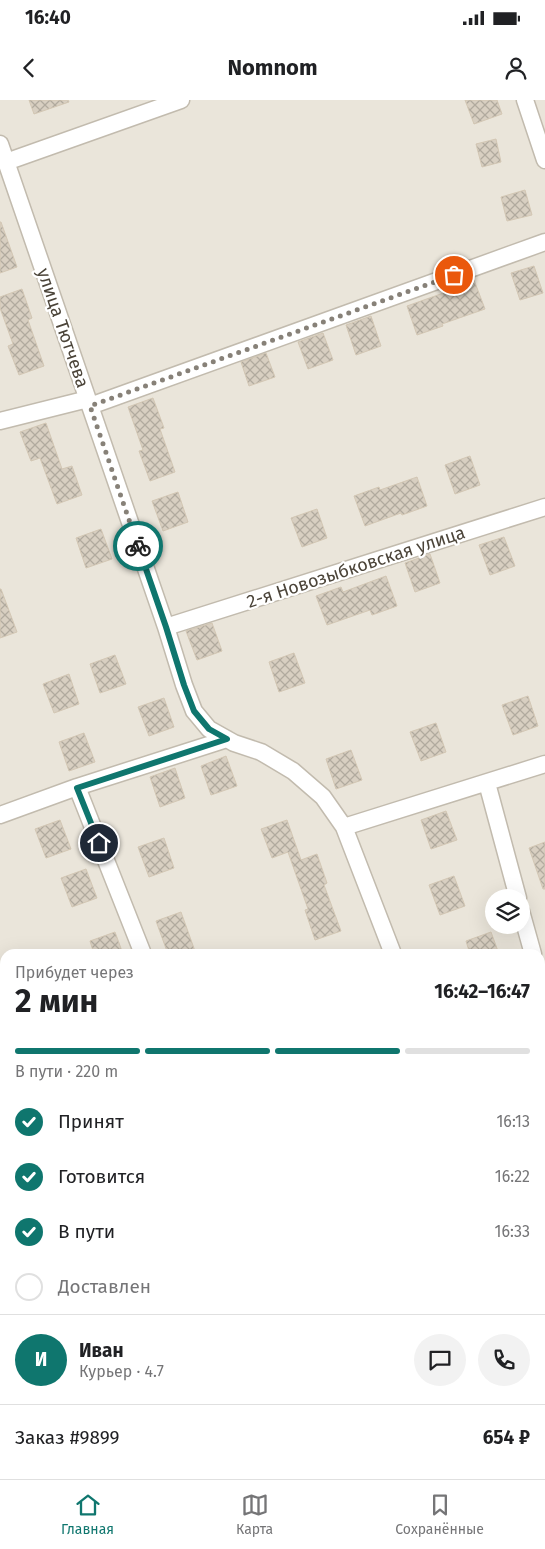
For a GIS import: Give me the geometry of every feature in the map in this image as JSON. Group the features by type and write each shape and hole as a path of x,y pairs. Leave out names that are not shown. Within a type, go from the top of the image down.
{"street":[{"path":"2,153 181,100"},
{"path":"525,100 545,160"},
{"name":"улица Тютчева","path":"2,153 194,711 209,729 227,739 261,752 293,771 323,798 344,827 391,949"},
{"path":"0,422 89,403 545,242"},
{"name":"2-я Новозыбковская улица","path":"166,627 545,507"},
{"path":"0,815 227,739"},
{"path":"344,827 545,764"},
{"path":"487,783 516,889"},
{"path":"77,788 141,949"},
{"path":"527,934 532,949"}],"shaded area":[{"path":"0,100 545,100 545,949 0,949"}],"building":[{"path":"29,100 68,100 69,102 34,114"},
{"path":"465,100 497,100 502,114 474,124"},
{"path":"496,139 501,162 482,167 476,144"},
{"path":"525,190 532,215 507,221 501,197"},
{"path":"0,222 17,267 0,273"},
{"path":"534,266 543,293 520,300 511,273"},
{"path":"474,280 485,309 417,335 407,306"},
{"path":"22,289 32,318 28,320 44,366 19,375 8,346 13,344 0,308 0,297"},
{"path":"371,316 381,346 356,355 346,325"},
{"path":"323,333 333,360 308,369 298,342"},
{"path":"266,353 275,377 249,386 241,362"},
{"path":"153,398 164,428 160,429 175,472 150,481 139,451 143,450 128,407"},
{"path":"46,423 62,469 72,466 82,495 57,504 40,458 31,461 20,432"},
{"path":"470,456 480,485 455,494 445,465"},
{"path":"417,477 427,506 365,526 354,496 379,487 380,490"},
{"path":"178,492 188,522 163,531 152,501"},
{"path":"317,509 327,538 302,547 291,518"},
{"path":"101,529 112,559 86,568 76,538"},
{"path":"504,537 515,566 490,575 479,545"},
{"path":"430,554 440,583 415,592 405,563"},
{"path":"386,576 397,606 372,615 370,610 327,625 316,596 341,587 343,592"},
{"path":"0,589 17,632 0,638"},
{"path":"212,623 222,651 197,660 186,631"},
{"path":"294,653 305,683 279,692 269,662"},
{"path":"115,655 126,684 100,693 90,664"},
{"path":"69,674 79,704 54,713 43,684"},
{"path":"528,696 538,726 513,735 502,705"},
{"path":"164,698 174,727 149,736 138,707"},
{"path":"436,723 446,752 421,761 410,732"},
{"path":"84,733 95,762 69,771 59,742"},
{"path":"351,750 362,780 336,789 326,759"},
{"path":"226,756 237,786 211,795 201,766"},
{"path":"175,768 185,798 160,807 150,777"},
{"path":"446,811 457,840 431,849 421,820"},
{"path":"60,820 71,849 46,858 35,829"},
{"path":"287,820 301,860 317,854 327,883 324,885 341,931 315,940 305,910 308,909 288,852 272,858 261,829"},
{"path":"164,838 174,868 149,877 138,847"},
{"path":"545,842 545,889 543,889 529,848"},
{"path":"86,869 97,898 72,907 61,878"},
{"path":"454,876 465,906 440,915 429,885"},
{"path":"181,912 194,949 166,949 156,921"},
{"path":"115,932 121,949 92,949 90,941"},
{"path":"485,934 492,934 497,949 468,949 466,941"}],"way so far":[{"path":"138,546 90,406 454,275"}],"route":[{"path":"99,843 77,788 227,739 209,729 194,711 138,546"}]}
